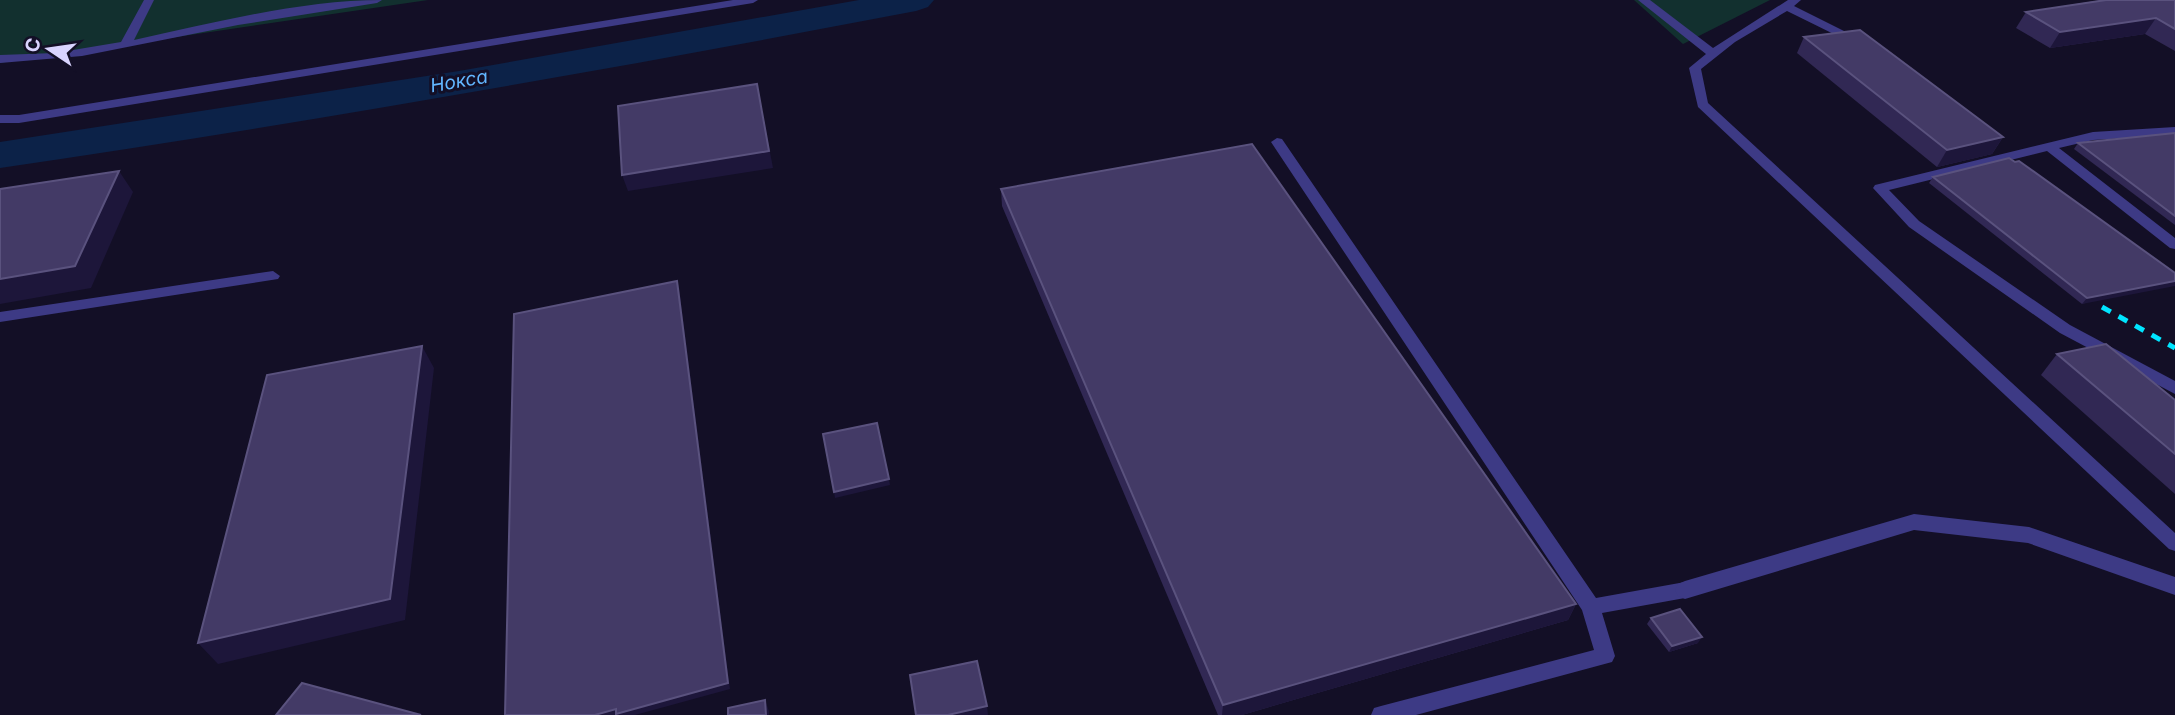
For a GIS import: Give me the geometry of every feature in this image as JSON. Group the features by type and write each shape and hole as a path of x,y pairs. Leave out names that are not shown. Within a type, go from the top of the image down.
{"street":[{"path":"1685,590 1914,522 2028,536 2175,586"}],"lane":[{"path":"125,45 149,0"},
{"path":"0,59 22,60 125,45 220,25 377,0"},
{"path":"0,119 19,119 753,0"},
{"path":"1643,0 1713,54"},
{"path":"1873,50 1791,3 1695,68 1702,104 2175,544"},
{"path":"2175,131 2093,136 1880,188 1914,224 2065,328 2175,388"},
{"path":"1277,142 1591,607 1605,656 1381,715"},
{"path":"2050,147 2175,245"},
{"path":"0,317 273,276"},
{"path":"1591,607 1685,590"}],"green space":[{"path":"0,0 428,0 0,63"},
{"path":"1634,0 1770,0 1683,44"}],"building":[{"path":"2106,0 2175,0 2175,29 2156,18 2060,32 2026,12"},
{"path":"1860,30 2003,137 1947,150 1804,37"},
{"path":"757,84 769,151 622,175 618,106"},
{"path":"2175,133 2175,216 2078,143"},
{"path":"1252,144 1576,604 1223,705 1001,189"},
{"path":"2009,158 2015,162 2019,161 2175,273 2175,281 2087,298 1933,177"},
{"path":"119,171 75,266 0,279 0,189"},
{"path":"677,281 728,683 616,714 616,709 595,715 505,715 514,314"},
{"path":"2106,344 2175,400 2175,454 2057,354"},
{"path":"422,346 390,599 198,643 267,375"},
{"path":"877,423 889,479 834,492 823,434"},
{"path":"1680,609 1702,637 1672,646 1651,618"},
{"path":"977,661 987,706 948,715 916,715 910,675"},
{"path":"302,683 421,715 276,715"},
{"path":"765,700 766,715 728,715 728,708"}],"waterway":[{"name":"Нокса","path":"0,155 459,83 916,0"}],"railway":[{"path":"2102,307 2175,348"}]}
